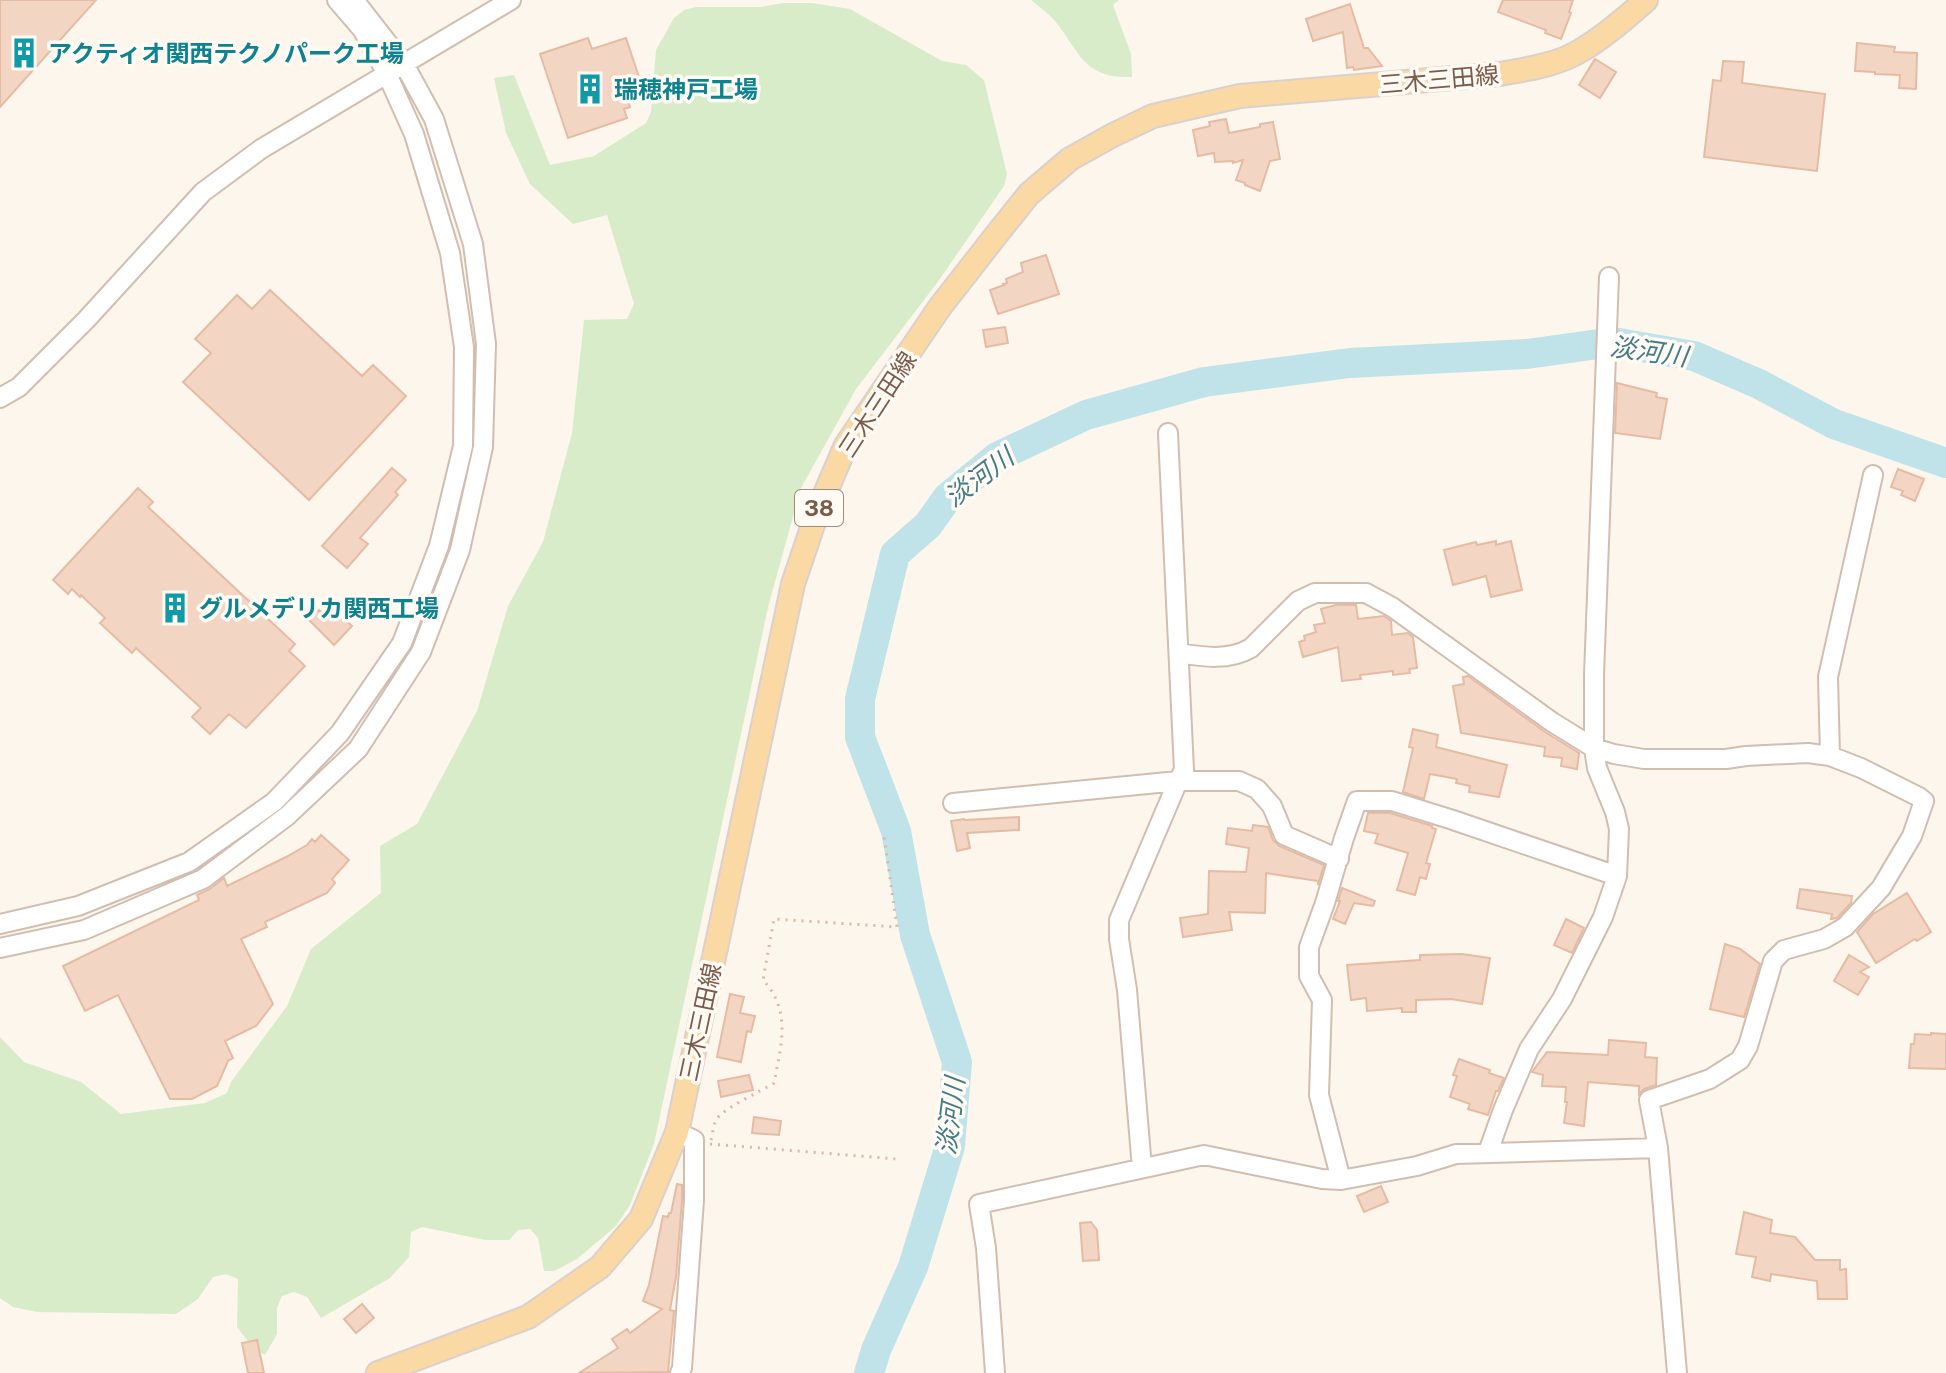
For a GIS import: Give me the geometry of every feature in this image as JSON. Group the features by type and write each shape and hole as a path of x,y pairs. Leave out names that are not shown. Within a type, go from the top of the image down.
{"main road":[{"name":"三木三田線","path":"378,1373 528,1317 600,1267 641,1219 677,1132 793,584 818,510 846,445 940,307 1029,194 1070,159 1153,116 1240,96 1500,74 1534,68 1579,52 1646,0"}],"street":[{"path":"0,948 84,930 203,879 287,816 358,749 421,652 460,550 483,447 486,344 473,244 434,119 337,0"},
{"path":"0,924 78,906 189,862 274,802 340,733 402,643 439,546 463,446 464,347 450,253 396,69 354,0"},
{"path":"0,398 19,387 75,331 203,192 261,149 511,0"},
{"path":"1488,1152 1529,1049 1569,985 1603,917 1617,876 1619,829 1597,768 1594,748 1609,277"},
{"path":"1142,1168 1119,920 1184,770 1168,433"},
{"path":"1830,756 1828,677 1873,475"},
{"path":"1179,653 1213,658 1243,652 1251,648 1298,601 1315,593 1366,593 1392,607 1552,722 1594,748 1644,759 1726,759 1808,753 1830,756 1861,768 1924,801 1912,836 1881,888 1845,927 1824,939 1784,950 1773,961 1748,1046 1740,1060 1710,1079 1649,1100 1658,1148 1677,1373"},
{"path":"953,803 1178,781 1239,781 1257,789 1272,806 1284,835 1339,859"},
{"path":"1341,1180 1319,1095 1322,1000 1309,976 1309,947 1357,801 1392,801 1617,876"},
{"path":"677,1132 694,1140 694,1200 680,1373"},
{"path":"995,1373 986,1248 979,1204 1204,1155 1322,1179 1341,1180 1417,1166 1456,1154 1658,1148"}],"path":[{"path":"884,836 897,927 774,919 763,980 780,1007 783,1035 774,1083 724,1110 715,1121 710,1144 897,1159"}],"green space":[{"path":"1031,0 1119,0 1113,5 1131,54 1132,77 1103,73 1093,68 1077,53 1055,21"},
{"path":"812,3 850,9 942,61 966,65 984,80 1007,174 1004,186 937,283 856,389 801,488 768,607 654,1144 630,1205 616,1226 577,1259 554,1271 544,1271 538,1238 530,1229 518,1230 509,1240 485,1240 422,1227 411,1232 409,1257 390,1278 321,1318 307,1297 294,1292 282,1296 277,1308 277,1334 265,1355 253,1348 237,1327 238,1279 226,1274 213,1277 198,1299 176,1314 37,1312 13,1307 0,1298 0,1037 24,1062 81,1082 121,1114 205,1103 227,1093 231,1082 287,1006 311,949 381,893 380,846 417,824 477,711 508,606 543,542 572,433 584,320 627,319 634,304 607,215 573,224 530,184 506,133 494,78 514,75 550,165 594,156 646,123 651,112 656,50 674,18 684,10 696,7 760,7"}],"building":[{"name":"アクティオ関西テクノパーク工場","path":"0,0 96,0 0,107"},
{"path":"1503,0 1573,0 1561,39 1498,12"},
{"path":"1350,4 1364,48 1368,48 1382,66 1347,68 1343,32 1313,41 1306,19"},
{"name":"瑞穂神戸工場","path":"588,38 592,49 626,38 639,77 633,79 636,88 629,90 632,97 627,98 630,107 624,109 627,118 568,138 540,54"},
{"path":"1857,43 1895,47 1894,52 1917,53 1916,89 1899,88 1900,75 1855,71"},
{"path":"1595,59 1616,72 1600,98 1579,85"},
{"path":"1723,61 1744,62 1742,83 1825,94 1817,171 1704,157 1713,80 1721,81"},
{"path":"1226,119 1229,133 1273,122 1280,159 1270,161 1260,191 1236,180 1243,160 1215,162 1214,153 1198,156 1193,130 1210,126 1209,122"},
{"path":"1046,255 1059,294 998,314 990,290 1023,272 1021,263"},
{"path":"270,290 362,376 373,365 406,396 309,500 183,382 211,353 195,339 237,295 252,309"},
{"path":"1005,327 1008,343 986,347 983,330"},
{"path":"1617,383 1657,393 1656,397 1667,399 1660,439 1615,433"},
{"path":"392,468 406,480 395,492 398,495 360,538 368,544 347,568 322,546"},
{"path":"1898,469 1924,479 1915,501 1901,495 1903,491 1891,487"},
{"name":"グルメデリカ関西工場","path":"138,488 153,502 148,507 295,644 289,651 305,666 246,728 229,714 210,734 192,717 201,708 136,648 132,653 100,623 105,618 81,595 72,589 68,594 53,580"},
{"path":"1496,541 1496,545 1511,541 1522,590 1491,597 1486,576 1453,585 1444,550 1476,542 1477,545"},
{"path":"1356,605 1358,619 1384,616 1391,621 1392,635 1408,633 1413,637 1417,668 1409,669 1410,673 1393,675 1393,671 1360,675 1361,679 1342,681 1338,647 1303,657 1299,642 1305,640 1304,636 1316,632 1314,625 1325,623 1321,609"},
{"path":"319,610 329,619 337,612 352,626 334,645 309,620"},
{"path":"1468,676 1579,753 1577,769 1561,766 1562,758 1544,756 1545,747 1461,733 1453,686 1464,684 1463,677"},
{"path":"1413,729 1438,735 1436,747 1507,765 1499,797 1469,792 1470,786 1456,783 1457,779 1430,774 1424,799 1403,792 1413,748 1409,747"},
{"path":"1368,813 1390,813 1436,829 1426,863 1430,864 1426,879 1420,877 1415,895 1397,890 1408,853 1375,843 1378,834 1364,831"},
{"path":"1019,817 1019,830 967,833 970,848 957,851 951,821"},
{"path":"1253,825 1268,827 1279,846 1324,865 1318,885 1318,881 1266,873 1265,913 1229,912 1232,930 1183,937 1180,918 1208,914 1209,871 1246,872 1249,848 1226,844 1228,828 1252,831"},
{"path":"321,835 349,860 332,879 335,883 327,893 265,922 267,927 241,939 273,1004 256,1026 225,1041 233,1058 228,1061 217,1086 192,1099 170,1099 118,995 85,1011 63,966 199,900 197,895 224,878 227,886 286,857 312,839 315,842"},
{"path":"1342,888 1375,901 1373,906 1354,903 1345,924 1333,919"},
{"path":"1800,889 1852,896 1851,903 1837,918 1831,919 1832,914 1797,908"},
{"path":"1907,893 1931,932 1876,963 1857,932 1873,914"},
{"path":"1566,919 1584,928 1572,953 1554,945"},
{"path":"1725,944 1740,949 1760,964 1744,1017 1710,1009"},
{"path":"1462,954 1490,958 1482,1004 1451,999 1416,1000 1416,1012 1402,1012 1402,1008 1367,1011 1366,998 1351,1000 1347,965 1420,960 1420,955"},
{"path":"1849,955 1869,967 1860,972 1869,977 1858,995 1834,981"},
{"path":"730,994 744,997 740,1013 755,1016 751,1032 747,1031 741,1062 717,1057"},
{"path":"1915,1034 1946,1034 1946,1069 1909,1068"},
{"path":"1609,1040 1646,1043 1645,1057 1657,1058 1656,1085 1639,1094 1639,1086 1588,1082 1584,1126 1564,1123 1566,1087 1542,1086 1543,1075 1532,1072 1547,1052 1608,1055"},
{"path":"1459,1059 1504,1078 1488,1115 1468,1109 1470,1104 1450,1097"},
{"path":"749,1075 753,1090 721,1097 718,1081"},
{"path":"754,1117 781,1121 779,1135 752,1133"},
{"path":"677,1184 682,1185 682,1200 670,1310 674,1311 668,1372 579,1373 618,1348 612,1339 627,1329 630,1333 662,1309 643,1301 663,1216 668,1217 671,1213"},
{"path":"1381,1186 1388,1202 1364,1212 1357,1196"},
{"path":"1744,1212 1772,1220 1770,1233 1795,1237 1815,1260 1840,1260 1840,1270 1846,1269 1847,1299 1818,1299 1817,1281 1771,1274 1770,1281 1752,1277 1756,1257 1736,1254"},
{"path":"1091,1222 1097,1230 1099,1260 1083,1261 1080,1223"},
{"path":"362,1304 374,1318 356,1333 344,1319"},
{"path":"257,1340 264,1373 248,1373 242,1343"}],"waterway":[{"name":"淡河川","path":"869,1373 913,1267 950,1146 957,1062 915,935 896,831 860,737 860,699 895,554 928,525 948,497 997,457 1086,415 1204,382 1350,363 1527,354 1613,342 1694,356 1759,384 1834,424 1946,463"}],"place":[{"name":"アクティオ関西テクノパーク工場","path":"24,53"},
{"name":"瑞穂神戸工場","path":"590,89"},
{"name":"グルメデリカ関西工場","path":"175,608"}]}
